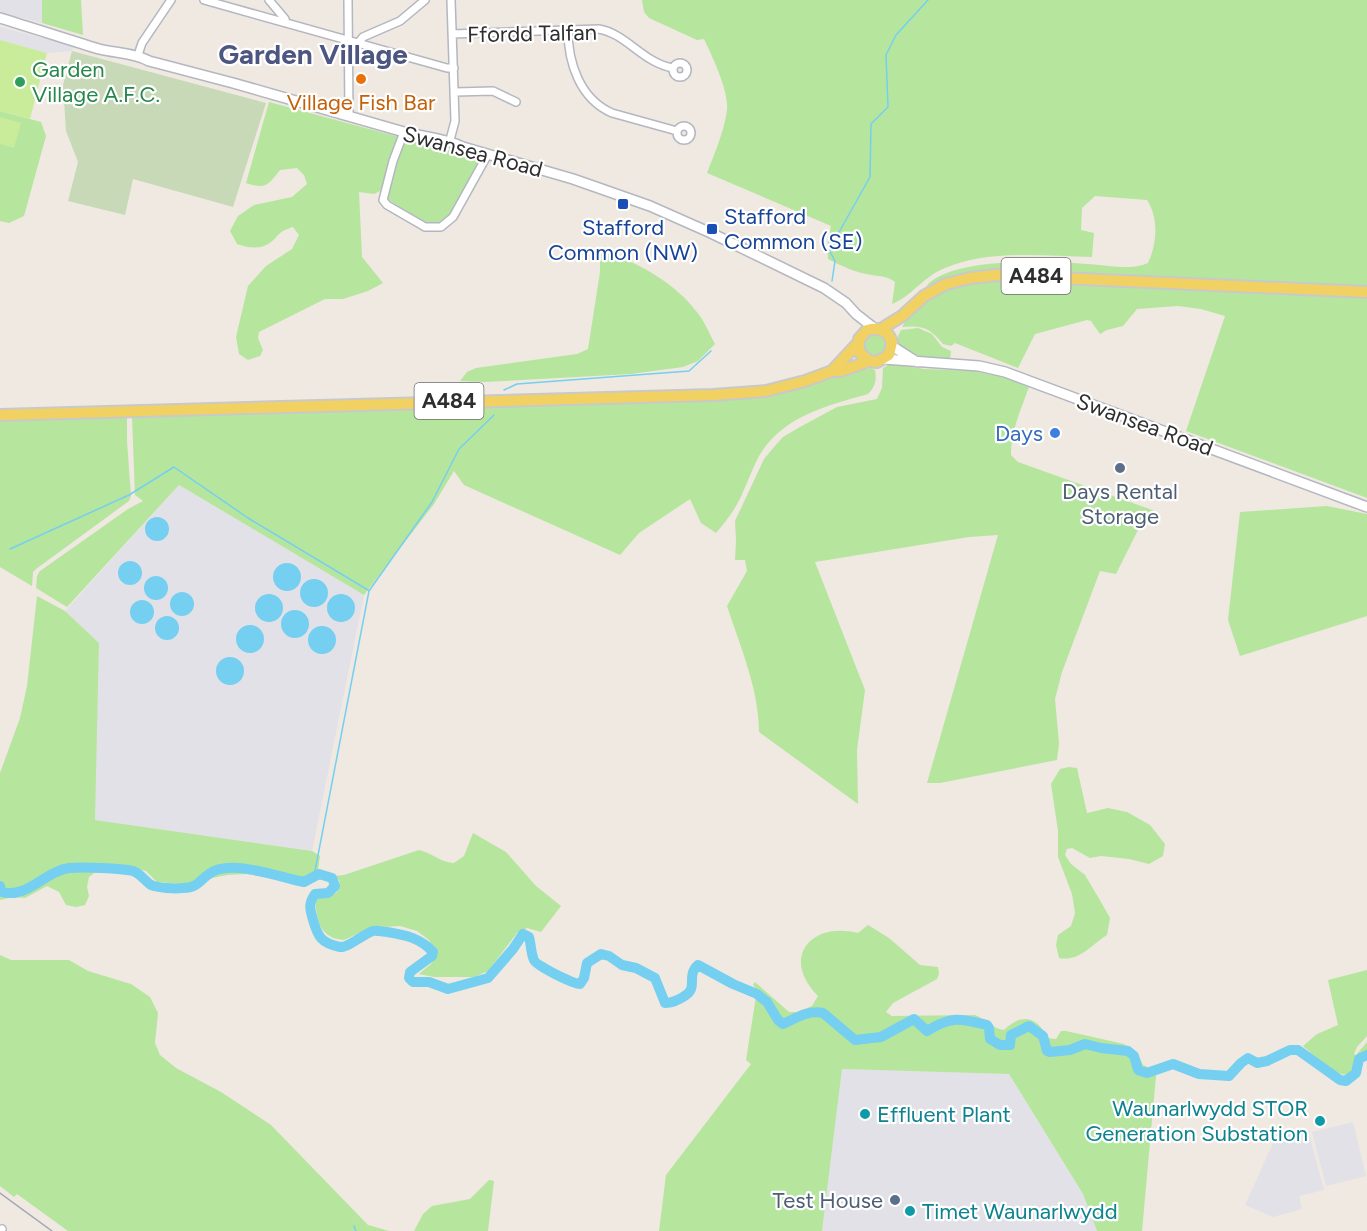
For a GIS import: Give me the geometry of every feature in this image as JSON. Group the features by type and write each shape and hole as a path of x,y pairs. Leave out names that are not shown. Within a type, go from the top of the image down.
{"main road":[{"name":"Swansea Road","path":"0,18 124,55 138,55 149,61 233,82 404,132 433,139 450,140 463,147 573,179 660,211 711,233 824,288 878,329"},
{"name":"A484","path":"832,371 867,330 878,329 902,316 924,296 946,284 970,278 996,275 1367,292"},
{"path":"856,314 861,356 868,361"},
{"name":"A484","path":"0,415 737,394 766,391 832,371 842,371 868,361 877,362 884,359 889,354 902,316"},
{"path":"878,329 892,342"},
{"name":"Swansea Road","path":"892,342 917,362"},
{"name":"Swansea Road","path":"884,359 979,366 1005,372 1367,507"}],"street":[{"path":"138,55 142,43 171,0"},
{"path":"204,0 447,68 454,68"},
{"path":"268,0 286,23"},
{"path":"348,0 349,117"},
{"path":"358,42 363,37 400,21 424,0"},
{"path":"450,140 455,125 451,0"},
{"name":"Ffordd Talfan","path":"452,34 599,29 610,32 652,61 673,68"},
{"path":"568,30 577,79 592,99 604,109 677,131"},
{"path":"455,92 493,91 516,102"},
{"path":"404,132 393,161 383,200 425,227 441,227 453,217 488,154"}],"shaded area":[{"path":"0,0 42,0 42,23 0,12"},
{"path":"0,27 73,46 72,51 47,53 0,40"},
{"path":"179,485 364,595 312,851 94,820 99,643 65,611"},
{"path":"842,1069 1009,1074 1083,1194 1097,1231 822,1231"},
{"path":"1353,1122 1366,1176 1326,1186 1312,1132"},
{"path":"1308,1130 1324,1190 1299,1196 1302,1209 1273,1217 1245,1205 1278,1132"}],"green space":[{"path":"42,0 81,0 83,35 42,23"},
{"path":"642,0 1367,0 1367,498 1186,431 1225,316 1201,309 1178,306 1137,309 1123,326 1100,334 1091,321 1087,320 1035,334 1018,368 955,343 951,346 943,344 934,334 925,329 902,327 919,306 938,293 960,285 986,280 1226,289 1221,279 1008,270 967,273 926,286 939,276 957,269 979,265 1050,262 1126,267 1148,263 1155,239 1155,223 1147,200 1095,196 1082,208 1081,230 1094,233 1092,257 1018,255 962,262 938,272 892,304 895,282 855,271 828,259 827,248 831,226 707,173 727,110 719,74 704,39 697,40 649,18 644,12"},
{"name":"Garden Village A.F.C.","path":"0,40 47,53 30,119 0,111"},
{"path":"72,51 266,103 233,207 133,179 125,215 68,201 78,162 66,131 63,85"},
{"path":"269,102 399,137 380,191 374,194 359,192 362,257 383,283 368,291 343,299 325,299 259,332 258,338 263,350 260,356 248,360 239,354 236,337 248,286 266,266 292,249 299,235 293,227 283,231 272,242 264,246 252,247 237,244 230,231 238,216 254,205 292,197 307,184 304,175 297,168 280,170 266,185 246,183"},
{"path":"0,111 41,122 46,136 24,216 9,223 0,221"},
{"path":"0,117 21,123 14,148 0,144"},
{"path":"403,138 478,158 479,165 451,213 438,223 424,223 386,198 394,162"},
{"path":"600,252 640,266 666,282 699,315 715,344 698,361 683,367 631,374 485,382 460,381 467,372 476,368 577,354 588,349 600,272"},
{"path":"918,328 932,334 942,347 951,351 950,361 923,357 898,345 901,330"},
{"path":"875,333 883,336 886,344 883,352 875,355 867,352 864,344 867,336"},
{"path":"890,364 925,369 974,371 1003,377 1029,387 1015,429 1011,455 1018,462 1155,511 1157,518 1139,528 1116,574 1100,571 1062,672 1055,699 1059,743 1057,760 940,783 927,783 998,535 969,537 815,562 865,690 857,750 858,804 759,732 752,684 727,606 747,571 745,560 735,560 735,521 764,459 783,437 837,407 877,399 882,388 883,368"},
{"path":"871,368 875,370 876,380 868,394 821,408 793,422 769,442 759,456 735,507 716,533 701,523 690,499 639,533 620,555 464,485 454,471 434,504 364,595 179,485 67,607 36,588 40,571 128,509 143,501 135,495 132,417 728,400 777,395 842,374"},
{"path":"127,417 131,496 129,501 36,569 33,572 32,586 0,567 0,420"},
{"path":"1327,506 1367,514 1367,616 1240,656 1228,620 1240,512"},
{"path":"37,596 65,611 99,643 95,820 312,851 320,856 317,878 302,883 246,874 227,875 183,884 157,882 146,871 119,865 103,866 89,877 87,887 89,896 85,905 76,907 66,905 59,892 47,886 25,898 13,897 0,900 0,773 20,718 27,686"},
{"path":"1077,768 1087,813 1108,808 1127,812 1150,825 1165,844 1163,856 1149,864 1101,856 1090,858 1072,848 1067,849 1065,855 1071,864 1085,875 1110,918 1107,935 1079,955 1066,959 1059,958 1056,945 1058,935 1071,926 1075,913 1072,894 1058,857 1058,831 1051,784 1060,769"},
{"path":"473,833 506,852 536,886 561,906 541,932 527,928 517,933 488,971 474,977 434,977 419,974 432,963 435,955 429,940 417,931 400,926 370,928 344,940 331,937 320,925 316,899 336,893 340,887 339,880 334,876 344,875 419,850 454,863 464,856"},
{"path":"868,925 889,938 920,965 938,967 937,979 893,1003 886,1012 892,1016 975,1015 996,1028 1004,1030 1017,1021 1028,1019 1039,1025 1047,1038 1056,1039 1061,1031 1066,1031 1124,1044 1137,1052 1143,1065 1150,1068 1157,1065 1142,1231 1097,1231 1083,1194 1009,1074 842,1069 822,1231 659,1231 666,1175 751,1064 746,1060 757,990 753,985 755,982 789,1012 797,1012 812,1006 818,996 807,982 802,968 802,956 806,946 827,932 858,933"},
{"path":"0,955 11,960 69,960 88,971 131,984 150,997 158,1013 155,1043 160,1055 176,1068 221,1092 271,1125 368,1225 389,1231 68,1231 17,1194 14,1197 0,1186"},
{"path":"1367,970 1367,1036 1354,1054 1356,1055 1367,1042 1367,1051 1356,1062 1350,1074 1345,1075 1332,1070 1303,1046 1317,1034 1338,1025 1328,980"},
{"path":"489,1180 494,1181 488,1231 414,1231 423,1214 432,1206 470,1199"}],"water":[{"path":"157,517 162,518 168,524 168,534 162,540 157,541 152,540 146,534 145,529 146,524 152,518"},
{"path":"130,561 138,565 142,573 138,581 130,585 122,581 118,573 122,565"},
{"path":"287,563 297,567 301,577 297,587 287,591 277,587 273,577 277,567"},
{"path":"156,576 164,580 168,588 164,596 156,600 148,596 144,588 148,580"},
{"path":"314,579 324,583 328,593 324,603 314,607 304,603 300,593 304,583"},
{"path":"182,592 190,596 194,604 190,612 182,616 174,612 170,604 174,596"},
{"path":"269,594 279,598 283,608 279,618 269,622 259,618 255,608 259,598"},
{"path":"341,594 351,598 355,608 351,618 341,622 331,618 327,608 331,598"},
{"path":"142,600 150,604 154,612 150,620 142,624 134,620 130,612 134,604"},
{"path":"295,610 305,614 309,624 305,634 295,638 285,634 281,624 285,614"},
{"path":"167,616 175,620 179,628 175,636 167,640 159,636 155,628 159,620"},
{"path":"250,625 260,629 264,639 260,649 250,653 240,649 236,639 240,629"},
{"path":"322,626 332,630 336,640 332,650 322,654 312,650 308,640 312,630"},
{"path":"230,657 240,661 244,671 240,681 230,685 220,681 216,671 220,661"}],"waterway":[{"path":"832,281 835,261 829,250 870,177 871,124 888,107 886,55 896,35 928,0"},
{"path":"504,390 517,384 689,371 711,351"},
{"path":"314,876 369,591 432,502 459,449 494,415"},
{"path":"10,549 129,495 174,467 248,518 368,590"},
{"path":"0,886 2,892 20,892 60,870 69,868 111,868 133,871 151,885 171,888 189,888 210,873 223,868 246,869 304,882 319,874 332,878 335,886 328,893 315,894 310,904 315,926 324,941 343,947 375,931 412,938 423,943 433,952 432,956 410,972 409,978 413,982 429,982 448,989 488,978 523,934 529,937 536,963 576,983 580,984 584,978 587,963 601,954 655,978 665,1003 670,1003 688,994 691,990 694,969 698,965 757,994 767,1002 783,1024 807,1014 823,1013 855,1040 881,1037 914,1019 927,1031 949,1021 962,1020 987,1025 990,1039 1000,1045 1010,1045 1011,1035 1029,1026 1043,1036 1047,1051 1050,1052 1070,1050 1085,1044 1128,1051 1134,1056 1138,1070 1147,1073 1173,1064 1199,1074 1229,1076 1248,1058 1257,1063 1267,1061 1290,1050 1298,1050 1340,1080 1346,1081 1356,1073 1359,1059 1367,1055"},
{"path":"354,1226 356,1231"}],"railway":[{"path":"0,1193 52,1231"}],"place":[{"name":"Village Fish Bar","path":"361,79"},
{"name":"Garden Village A.F.C.","path":"20,82"},
{"name":"Stafford Common (NW)","path":"623,204"},
{"name":"Stafford Common (SE)","path":"712,229"},
{"name":"Days","path":"1055,433"},
{"name":"Days Rental Storage","path":"1120,468"},
{"name":"Effluent Plant","path":"865,1114"},
{"name":"Waunarlwydd STOR Generation Substation","path":"1320,1121"},
{"name":"Test House","path":"895,1200"},
{"name":"Timet Waunarlwydd","path":"910,1211"}],"district":[{"name":"Garden Village","path":"313,54"}]}
